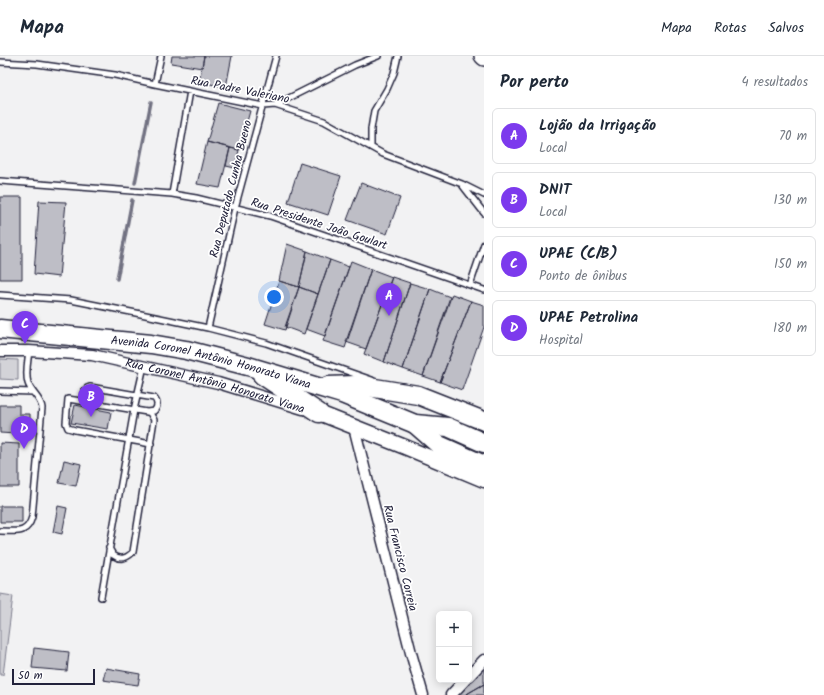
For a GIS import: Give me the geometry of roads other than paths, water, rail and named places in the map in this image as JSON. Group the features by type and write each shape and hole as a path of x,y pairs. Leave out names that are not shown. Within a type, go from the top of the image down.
{"highway":[{"name":"Avenida Coronel Antônio Honorato Viana","path":"0,329 151,344 186,350 248,366 342,394 415,424"},
{"path":"248,366 318,414"},
{"path":"318,387 356,385 418,395 484,421"},
{"path":"415,424 448,427 484,443"},
{"path":"415,424 439,445 482,464"}],"main road":[{"name":"Rua Coronel Antônio Honorato Viana","path":"318,414 405,447 484,480"}],"street":[{"name":"Rua Coronel Antônio Honorato Viana","path":"0,350 92,355 144,365 218,383 318,414"},
{"name":"Rua Francisco Correia","path":"354,427 423,695"},
{"path":"472,673 484,660"},
{"path":"452,695 463,683"}],"lane":[{"path":"155,84 161,56"},
{"name":"Rua Deputado Cunha Bueno","path":"208,328 235,208 276,56"},
{"path":"275,105 355,65 378,56"},
{"path":"371,147 371,129 374,111 387,89 394,73 398,56"},
{"name":"Rua Padre Valeriano","path":"0,62 37,64 115,75 263,106 275,105 324,121 383,154 462,184 484,195"},
{"path":"172,194 190,91"},
{"name":"Rua Presidente João Goulart","path":"0,181 172,194 196,198 270,216 484,290"},
{"path":"462,184 484,213"},
{"path":"470,285 484,244"},
{"path":"0,295 71,300 208,328 266,343 375,380"},
{"path":"0,531 18,531 27,528 30,525 32,517 42,404 28,384 27,376 29,351"},
{"path":"101,597 128,440 144,365"},
{"path":"382,383 418,395"},
{"path":"89,402 85,400 83,395 84,391 90,387 154,398 157,402 156,409 151,412 68,399 66,416 68,428 74,430 151,444"},
{"path":"0,391 33,392"},
{"path":"109,548 113,556 120,558 125,558 133,552 154,420 150,413 146,412"}],"waterway":[{"path":"135,183 151,102"},
{"path":"117,279 132,200"}],"place":[{"name":"Lojão da Irrigação","path":"389,316"},
{"name":"UPAE (C/B)","path":"25,344"},
{"name":"DNIT","path":"91,417"},
{"name":"UPAE Petrolina","path":"24,449"}]}
